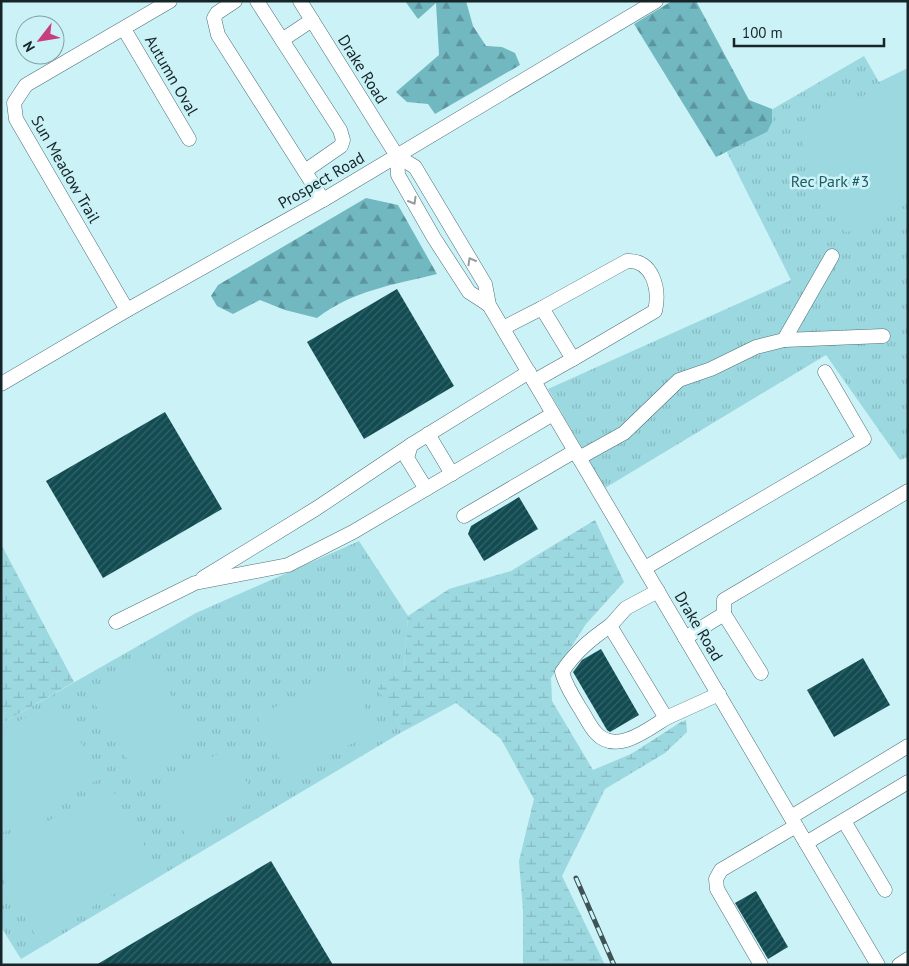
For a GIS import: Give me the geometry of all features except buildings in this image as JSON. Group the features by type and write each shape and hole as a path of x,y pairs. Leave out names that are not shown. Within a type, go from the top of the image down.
{"street":[{"name":"Sun Meadow Trail","path":"127,310 16,119 14,103 26,85 170,1"},
{"path":"235,1 217,13 214,18 218,35 323,200"},
{"path":"257,1 340,130 344,140 341,146 304,171"},
{"name":"Drake Road","path":"300,1 397,156 415,168 448,221 485,284 489,306 794,821 876,964"},
{"name":"Prospect Road","path":"1,384 127,310 323,200 656,1"},
{"path":"282,40 312,20"},
{"name":"Autumn Oval","path":"124,29 189,140"},
{"name":"Drake Road","path":"397,156 398,175 434,238 469,292 489,306"},
{"path":"784,340 832,256"},
{"path":"116,622 195,584 317,508 428,434 531,376 573,359 655,311 658,301 656,285 650,271 641,263 627,261 503,328"},
{"path":"542,308 573,359"},
{"path":"464,516 577,454 624,432 680,380 711,369 756,347 784,340 883,336"},
{"path":"645,568 864,439 825,372"},
{"path":"195,584 288,565 353,532 553,414"},
{"path":"428,434 452,474"},
{"path":"411,445 407,458 426,489"},
{"path":"761,673 724,614 724,600 908,491"},
{"path":"658,591 626,608 611,625 583,644 562,672 565,683 595,733 606,741 624,741 634,738 666,718 719,694"},
{"path":"686,638 724,614"},
{"path":"611,625 666,718"},
{"path":"761,965 717,889 716,879 721,870 908,746"},
{"path":"806,843 908,782"},
{"path":"844,821 885,890"},
{"path":"899,965 908,960"}],"green space":[{"path":"405,1 466,1 473,26 486,46 502,47 515,53 520,65 435,114 428,104 407,102 396,92 439,55 436,3 418,19"},
{"path":"672,1 696,1 749,100 772,109 772,122 767,132 716,157 634,24"},
{"name":"Rec Park #3","path":"864,56 879,82 908,68 908,457 900,460 826,355 605,488 548,389 791,280 727,152 767,132 759,117"},
{"path":"908,75 908,203 868,230 844,232 795,127"},
{"path":"366,198 398,205 437,274 389,285 360,295 345,301 317,318 285,310 260,300 233,314 217,306 211,296 218,285"},
{"path":"595,520 624,582 586,624 551,678 552,701 593,770 631,754 686,720 687,732 665,753 605,789 562,876 605,965 523,965 523,911 519,861 534,799 501,739 456,703 402,732 377,687 404,670 408,616 449,589 511,571"},
{"path":"359,541 408,616 404,670 378,687 402,732 21,959 1,927 1,724 196,613"},
{"path":"1,544 74,682 1,724"},
{"path":"149,657 197,741 137,776 88,692"},
{"path":"344,669 377,730 290,777 257,717"},
{"path":"57,700 101,778 1,834 1,731"},
{"path":"228,748 256,799 187,838 159,787"},
{"path":"110,786 158,869 37,938 1,876 1,848"}],"railway":[{"path":"576,878 614,965"}]}
